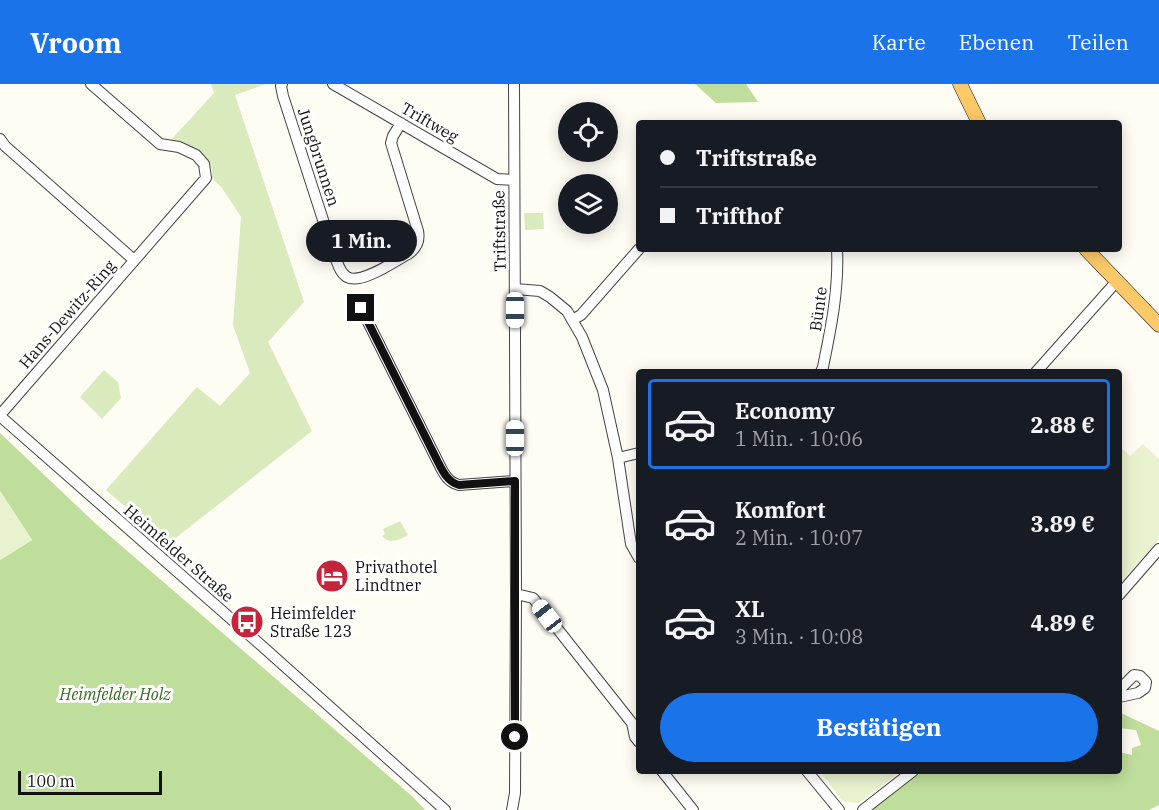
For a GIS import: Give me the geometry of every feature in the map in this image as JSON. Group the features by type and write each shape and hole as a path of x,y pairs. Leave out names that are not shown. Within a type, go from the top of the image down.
{"main road":[{"path":"960,84 978,120"},
{"path":"1089,252 1159,325"}],"street":[{"name":"Hans-Dewitz-Ring","path":"0,416 206,178 204,164 196,154 179,147 160,144 91,84"},
{"name":"Jungbrunnen","path":"282,84 283,96 335,257 344,274 351,279 363,278 378,271 411,252 418,243 418,231 391,143 401,123"},
{"name":"Triftweg","path":"333,84 497,179 513,180"},
{"name":"Triftstraße","path":"512,810 515,793 516,594 514,84"},
{"name":"Hans-Dewitz-Ring","path":"0,138 5,146 134,260"},
{"path":"573,320 581,315 636,252"},
{"name":"Bünte","path":"822,369 835,300 838,276 837,252"},
{"path":"1039,369 1117,281"},
{"path":"515,289 545,293 562,306 582,337 603,390 618,458 631,544 636,553"},
{"path":"361,308 448,479 459,485 515,481"},
{"name":"Heimfelder Straße","path":"0,416 270,652 445,810"},
{"path":"618,458 636,454"},
{"path":"1122,592 1159,549"},
{"path":"516,594 533,598 632,723 636,738"},
{"path":"1122,687 1134,675 1143,678 1146,684 1142,692 1122,696"},
{"path":"664,774 693,810"},
{"path":"809,774 839,810"},
{"path":"863,810 909,774"}],"green space":[{"path":"211,84 266,84 235,95 304,302 268,342 312,431 168,544 106,490 197,387 220,406 250,373 233,325 241,217 222,188 212,178 212,169 205,159 170,141 214,93"},
{"path":"695,84 746,84 758,102 716,103"},
{"path":"524,213 543,213 544,229 525,230"},
{"path":"104,370 118,382 121,398 102,419 80,397"},
{"name":"Heimfelder Holz","path":"0,433 96,524 413,797 425,810 0,810 0,560 32,540 0,491"},
{"path":"1143,444 1159,459 1159,540 1122,581 1122,449 1130,456"},
{"path":"0,491 32,540 0,560"},
{"path":"400,521 408,535 391,541 382,536 385,534 383,529"},
{"path":"1122,713 1159,731 1159,805 1149,810 872,810 919,774 1122,774 1122,753 1132,755 1132,748 1141,745 1136,730 1122,728"},
{"path":"821,774 897,774 859,803 844,802"}],"place":[{"name":"Privathotel Lindtner","path":"332,576"},
{"name":"Heimfelder Straße 123","path":"247,622"}],"route":[{"path":"361,308 448,479 459,485 515,481 515,737"}]}
